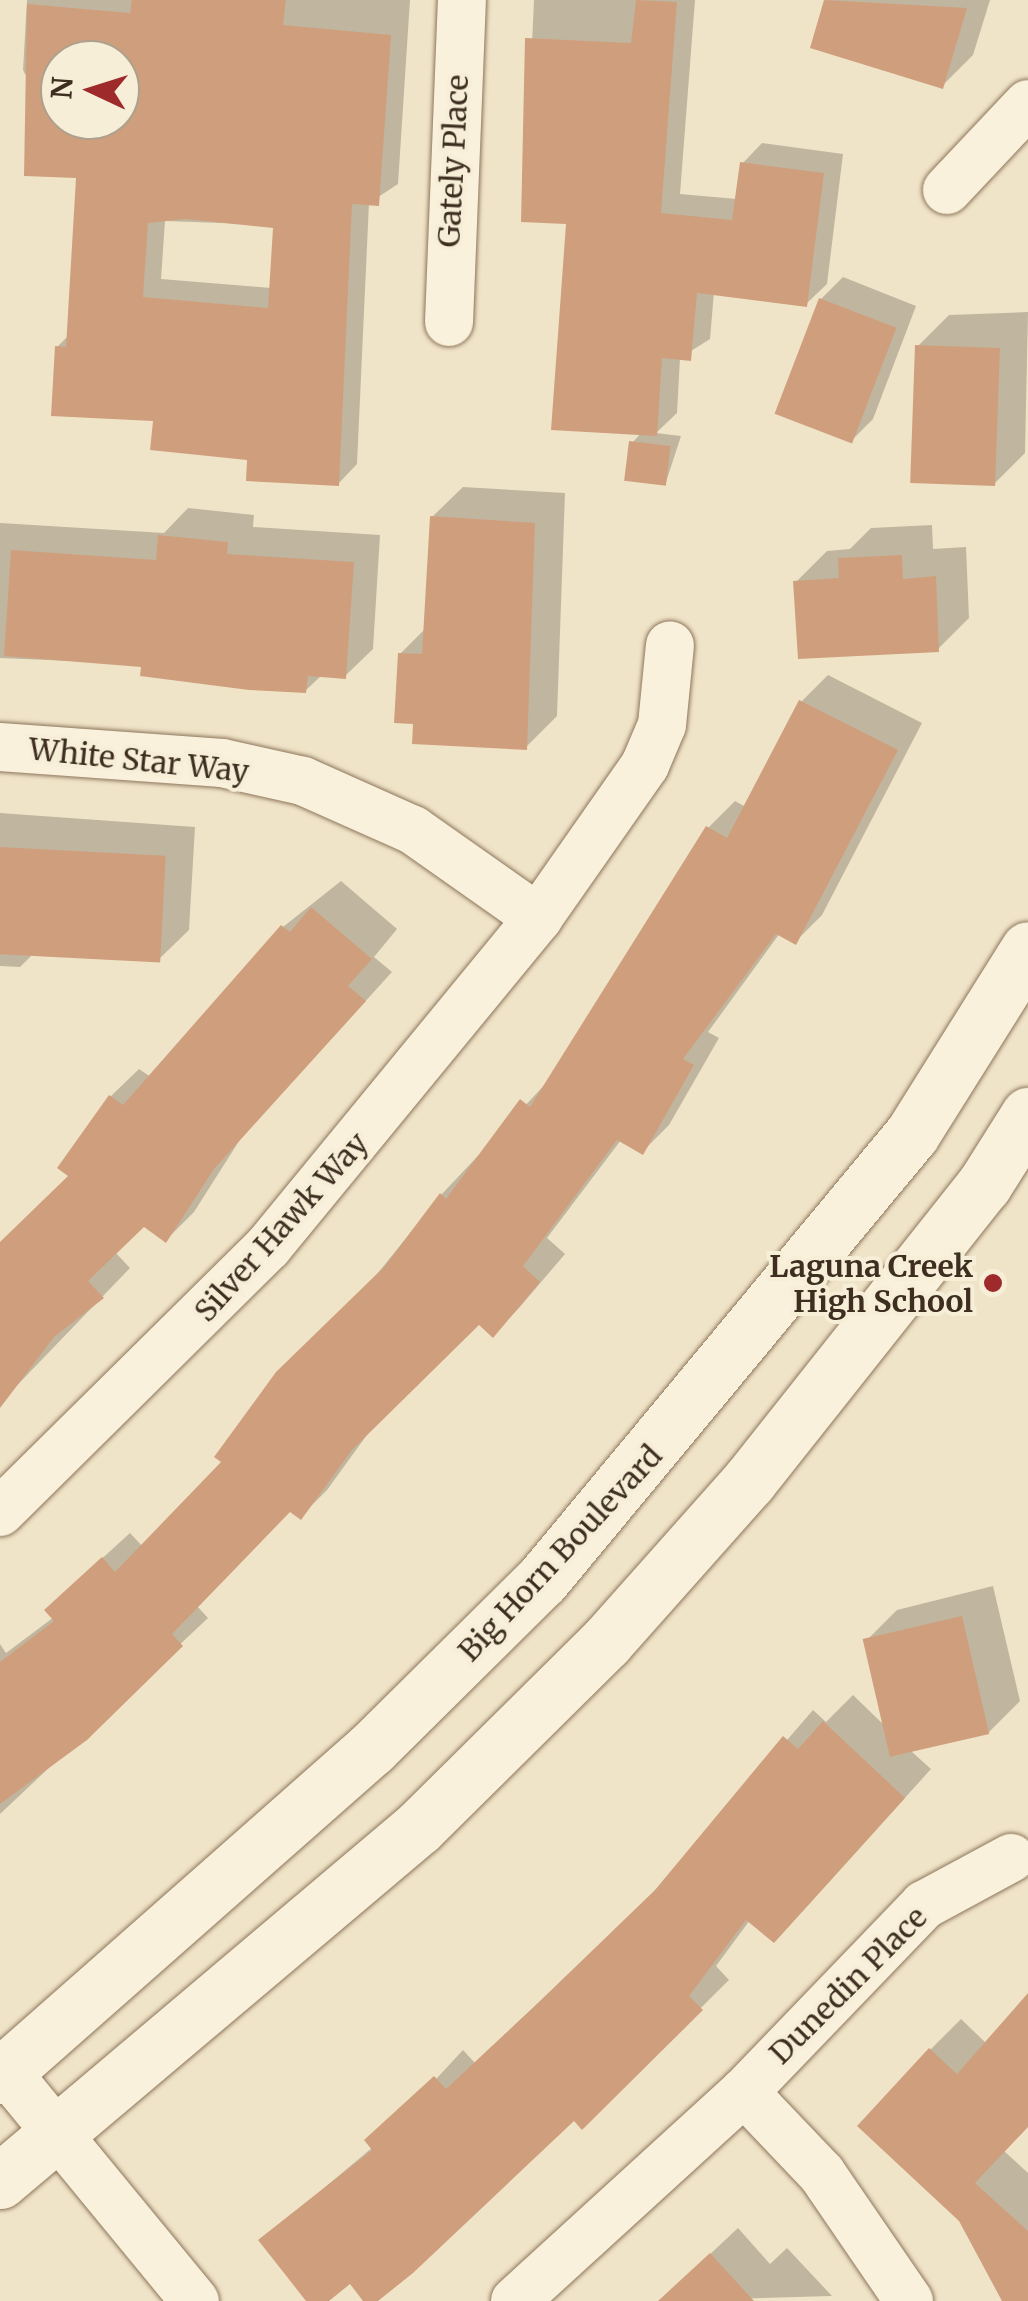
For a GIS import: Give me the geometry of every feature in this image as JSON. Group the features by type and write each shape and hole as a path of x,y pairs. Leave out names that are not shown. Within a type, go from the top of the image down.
{"main road":[{"name":"Big Horn Boulevard","path":"2,2070 372,1748 542,1580 912,1134 1028,948"},
{"path":"0,2181 419,1827 606,1642 749,1480 984,1185 1028,1116"}],"street":[{"name":"Gately Place","path":"449,322 462,0"},
{"path":"946,190 1028,104"},
{"name":"Silver Hawk Way","path":"0,1512 268,1247 538,918 645,765 662,725 670,646"},
{"name":"White Star Way","path":"0,747 222,763 303,781 413,830 538,918"},
{"name":"Dunedin Place","path":"516,2301 744,2092 924,1905 1011,1858"},
{"path":"2,2070 195,2301"},
{"path":"744,2092 822,2174 909,2301"}],"building":[{"path":"132,0 286,0 283,25 391,35 379,206 352,204 339,486 246,481 247,460 150,450 153,421 51,416 55,346 66,347 76,178 24,176 27,4 130,13","holes":["185,219 273,228 268,308 143,297 148,223"]},
{"path":"636,0 677,2 661,213 732,220 740,162 824,173 807,307 697,293 691,361 662,358 657,436 551,430 566,224 521,222 525,38 631,43"},
{"path":"824,0 967,8 943,89 810,48"},
{"path":"819,298 896,328 852,444 775,414"},
{"path":"915,345 1000,348 995,486 910,483"},
{"path":"629,441 671,446 666,486 624,481"},
{"path":"430,516 535,523 527,750 412,744 413,724 394,723 398,653 422,654"},
{"path":"158,535 228,542 227,554 354,562 346,679 308,676 306,693 249,690 140,676 141,667 4,656 11,550 156,560"},
{"path":"902,555 903,579 936,576 939,652 798,659 793,581 839,578 838,558"},
{"path":"799,700 898,750 796,945 776,934 683,1059 694,1065 643,1155 617,1140 523,1266 540,1282 493,1338 479,1325 352,1450 301,1520 290,1512 172,1634 183,1646 87,1740 0,1804 0,1662 54,1621 44,1610 102,1557 115,1572 221,1462 214,1457 276,1372 385,1266 440,1193 446,1199 520,1099 530,1107 706,826 727,838"},
{"path":"0,847 166,856 160,963 0,954"},
{"path":"311,907 372,959 348,986 366,1001 214,1169 166,1243 144,1227 88,1281 104,1298 54,1337 0,1408 0,1242 68,1176 57,1168 109,1095 123,1105 281,925 290,932"},
{"path":"962,1616 989,1734 890,1757 863,1639"},
{"path":"823,1721 905,1798 774,1943 746,1920 689,1996 703,2010 582,2130 574,2121 413,2273 378,2301 363,2301 350,2284 329,2301 306,2301 258,2240 372,2150 364,2140 434,2076 446,2089 538,2003 655,1890 783,1736 798,1749"},
{"path":"1028,1993 1028,2127 975,2183 1028,2231 1028,2301 1002,2301 959,2221 857,2126 929,2048 957,2074"},
{"path":"710,2253 754,2301 658,2301"}],"place":[{"name":"Laguna Creek High School","path":"993,1283"}]}
